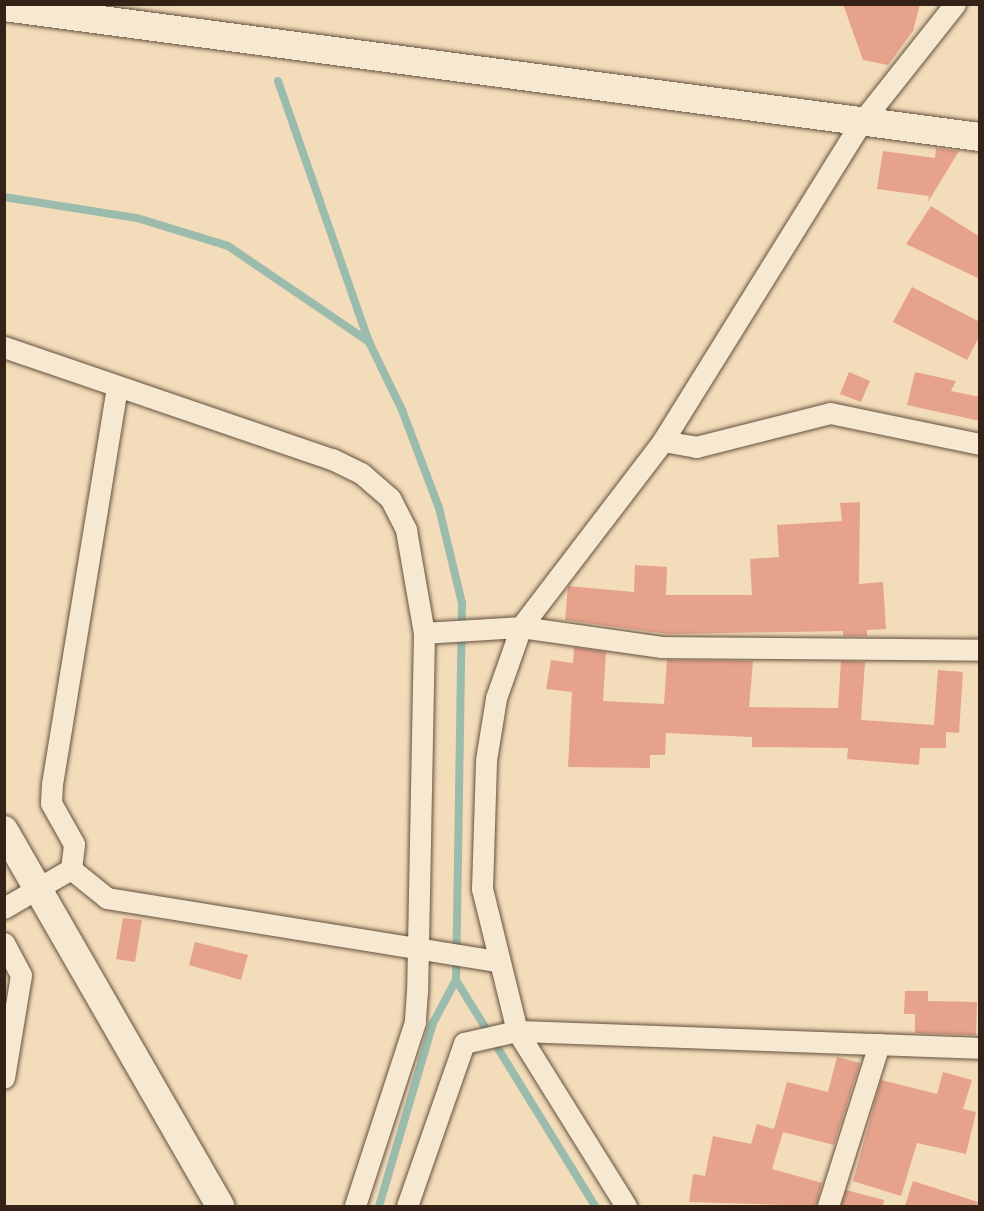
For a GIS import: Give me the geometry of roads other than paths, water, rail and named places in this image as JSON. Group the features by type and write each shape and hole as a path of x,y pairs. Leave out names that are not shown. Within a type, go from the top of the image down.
{"street":[{"path":"626,1206 512,1032 488,961 482,889 486,760 496,698 521,627 663,441 860,124 955,4"},
{"path":"4,7 860,124 980,136"},
{"path":"4,348 361,472 390,498 406,530 432,632 424,952 415,1022 356,1206"},
{"path":"72,869 74,844 51,803 52,784 117,386"},
{"path":"663,441 696,447 830,413 980,444"},
{"path":"432,632 521,627 662,646 980,650"},
{"path":"4,830 220,1206"},
{"path":"4,908 72,869"},
{"path":"72,869 107,898 488,961"},
{"path":"4,943 21,975 4,1078"},
{"path":"407,1206 464,1043 512,1032 980,1048"},
{"path":"828,1206 879,1044"}],"waterway":[{"path":"278,81 369,342 402,410 439,508 462,603 456,980 433,1023 379,1206"},
{"path":"4,197 137,218 228,246 369,342"},
{"path":"456,980 595,1206"}]}
